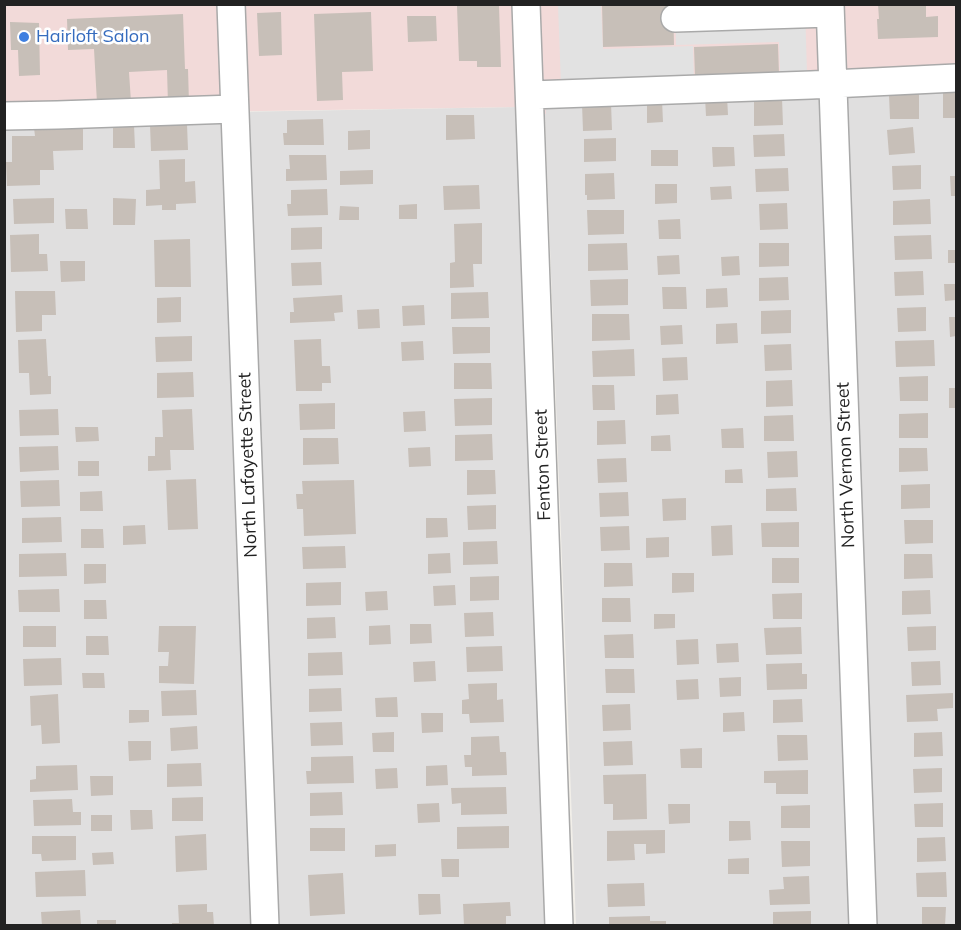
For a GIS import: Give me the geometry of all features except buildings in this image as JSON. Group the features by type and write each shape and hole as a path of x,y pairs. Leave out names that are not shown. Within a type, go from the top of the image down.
{"street":[{"name":"North Lafayette Street","path":"231,4 265,926"},
{"name":"Fenton Street","path":"526,4 559,926"},
{"path":"687,13 830,9"},
{"name":"North Vernon Street","path":"830,9 862,926"},
{"path":"531,95 957,78"},
{"path":"4,116 234,109"}],"shaded area":[{"path":"4,5 956,5 956,82 544,90 546,114 518,107 5,115"},
{"path":"558,5 601,5 603,49 693,46 694,81 561,85"},
{"path":"675,5 805,5 807,74 780,75 779,42 676,45"},
{"path":"956,82 956,925 576,925 544,90"},
{"path":"518,107 545,925 5,925 4,116"}],"place":[{"name":"Hairloft Salon","path":"24,37"}]}
